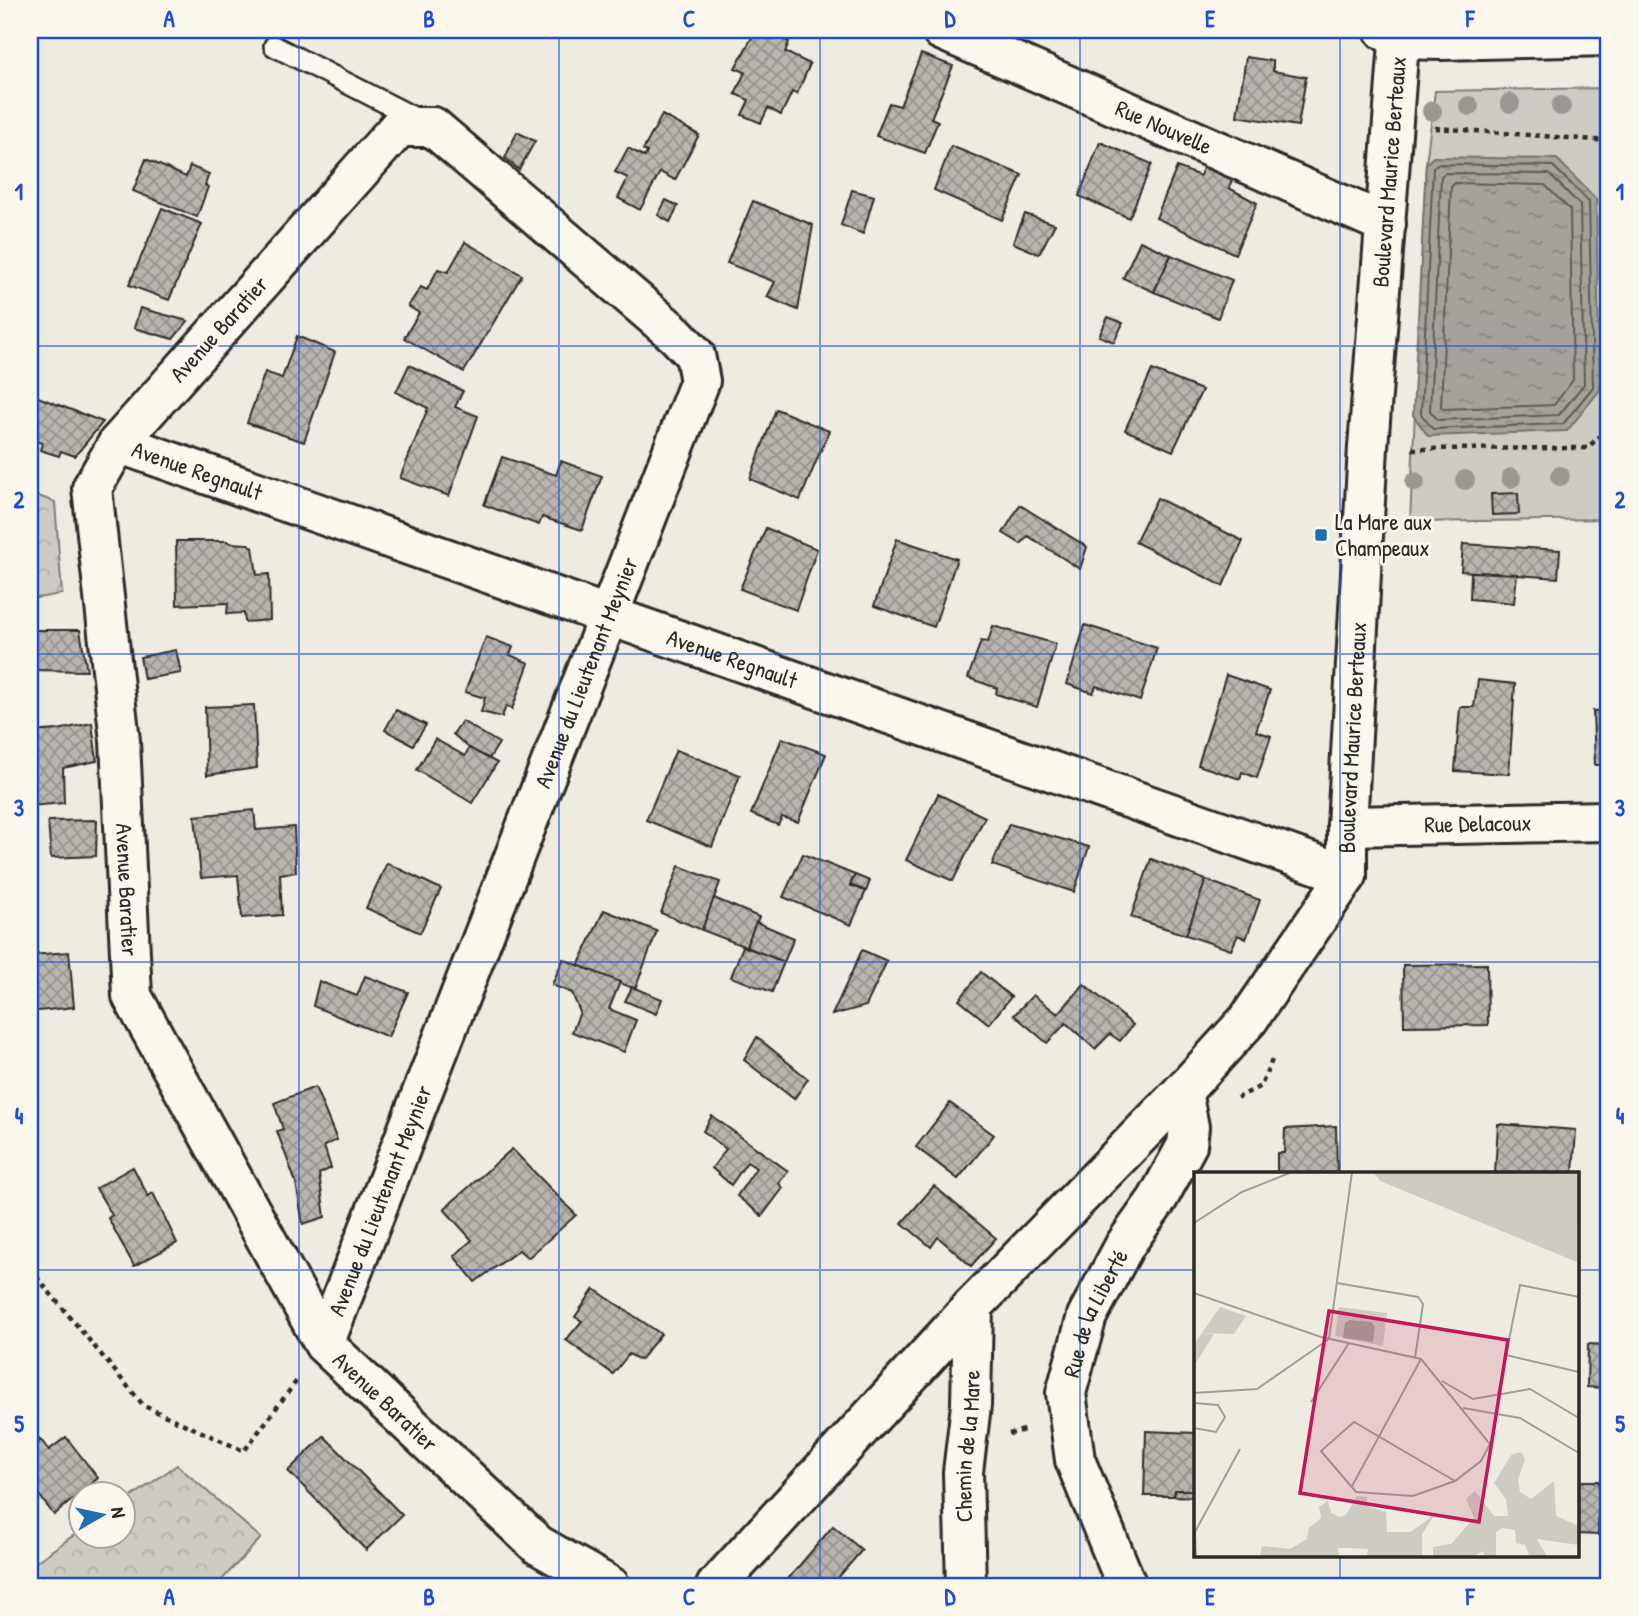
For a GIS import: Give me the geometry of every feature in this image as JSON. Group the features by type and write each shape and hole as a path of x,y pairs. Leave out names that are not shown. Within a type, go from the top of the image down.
{"street":[{"name":"Rue Nouvelle","path":"941,30 1386,224"},
{"name":"Boulevard Maurice Berteaux","path":"973,1306 1182,1092 1248,1020 1347,875 1347,825 1368,447 1393,123 1394,33"},
{"path":"1394,33 1441,40 1609,36"},
{"name":"Avenue Baratier","path":"416,127 118,443 92,488 120,741 131,996 324,1344 538,1545 610,1586"},
{"name":"Avenue du Lieutenant Meynier","path":"324,1344 700,381 695,355 676,335 416,127"},
{"name":"Avenue Regnault","path":"118,443 1347,875"},
{"name":"Rue Delacoux","path":"1347,825 1609,821"},
{"name":"Rue de la Liberté","path":"1128,1586 1075,1460 1066,1393 1087,1316 1125,1245 1157,1200 1187,1145 1189,1127 1182,1092"},
{"path":"716,1586 973,1306"},
{"name":"Chemin de la Mare","path":"966,1586 963,1472 971,1405 973,1306"}],"lane":[{"path":"274,46 416,127"}],"path":[{"path":"1393,123 1609,141"},
{"path":"1368,447 1587,448 1609,428"},
{"path":"30,1269 144,1406 244,1451 324,1344"}],"green space":[{"path":"1609,88 1609,519 1410,522 1426,164 1435,91"},
{"path":"30,493 55,502 62,594 30,599"},
{"path":"177,1465 261,1538 216,1586 30,1586 30,1566 66,1541 66,1550 136,1550 136,1494"}],"water":[{"path":"1433,157 1557,159 1596,199 1600,390 1567,431 1428,436 1413,415 1426,164"}],"building":[{"path":"756,30 765,30 789,42 785,52 810,64 797,94 792,92 781,115 768,108 761,123 742,115 749,100 735,94 745,72 735,68"},
{"path":"921,54 953,66 931,118 938,121 925,153 876,136 889,103 900,106"},
{"path":"1246,57 1273,61 1273,71 1306,77 1298,126 1237,116"},
{"path":"662,115 699,135 675,180 660,172 640,210 618,198 628,178 615,172 628,148 645,157 647,152 643,150"},
{"path":"517,132 535,141 519,170 505,158"},
{"path":"1100,142 1152,164 1129,218 1079,196"},
{"path":"951,146 1022,175 1002,220 934,190"},
{"path":"146,159 186,177 190,166 209,174 205,185 208,187 197,217 133,191"},
{"path":"1204,165 1233,177 1229,188 1257,203 1235,254 1156,218 1177,167 1200,176"},
{"path":"852,190 874,196 863,234 841,225"},
{"path":"666,200 678,206 670,222 658,215"},
{"path":"753,201 813,225 798,310 767,297 775,282 727,263"},
{"path":"162,208 202,224 169,300 129,285"},
{"path":"1025,214 1055,224 1039,254 1013,243"},
{"path":"1140,241 1171,255 1154,292 1123,278"},
{"path":"465,242 522,275 464,372 404,338 419,313 408,306 421,287 427,290 438,269 448,272"},
{"path":"1171,255 1232,280 1218,318 1154,292"},
{"path":"30,279 37,281 30,312"},
{"path":"140,308 188,321 173,339 134,328"},
{"path":"1108,317 1123,323 1114,342 1099,336"},
{"path":"297,336 335,352 304,442 247,423 265,372 282,378"},
{"path":"409,365 463,391 455,407 478,416 449,496 400,478 428,408 396,392"},
{"path":"1152,370 1202,390 1173,451 1125,430"},
{"path":"30,394 103,422 75,456 61,451 59,456 40,450 42,443 30,439"},
{"path":"776,409 829,431 800,500 750,479"},
{"path":"502,457 556,475 561,461 602,476 582,530 542,517 539,525 484,505"},
{"path":"1518,493 1519,514 1492,515 1491,494"},
{"path":"1157,498 1243,541 1223,586 1135,542"},
{"path":"1020,505 1087,547 1080,569 1028,536 1021,544 1003,533"},
{"path":"766,528 817,549 796,610 740,589"},
{"path":"897,539 957,559 934,627 874,606"},
{"path":"176,541 227,541 253,547 257,575 269,574 270,620 245,622 244,613 227,614 228,603 177,605"},
{"path":"1463,544 1560,550 1558,578 1461,571"},
{"path":"1471,572 1517,574 1514,603 1470,599"},
{"path":"1085,625 1157,648 1140,701 1096,686 1093,693 1067,684"},
{"path":"993,626 1056,644 1037,707 996,694 997,688 968,678 981,641 988,642"},
{"path":"30,630 80,630 87,671 30,670"},
{"path":"486,637 513,647 510,655 529,663 512,709 506,706 502,717 481,712 485,698 465,692"},
{"path":"176,650 181,673 144,679 140,657"},
{"path":"1226,675 1270,690 1256,731 1271,736 1257,778 1242,772 1240,779 1198,765"},
{"path":"1478,680 1515,684 1509,774 1455,771 1460,707 1474,707"},
{"path":"254,705 257,768 207,775 205,707"},
{"path":"396,710 426,725 413,745 385,730"},
{"path":"1609,710 1609,765 1595,765 1593,711"},
{"path":"462,721 499,743 489,759 469,748 453,734"},
{"path":"92,723 97,761 63,768 64,803 30,806 30,732"},
{"path":"782,738 826,754 798,822 782,817 778,825 751,814"},
{"path":"435,739 465,756 469,748 497,763 472,803 417,770"},
{"path":"676,750 740,775 712,847 646,820"},
{"path":"938,794 985,817 953,881 906,860"},
{"path":"254,810 256,830 294,827 296,872 280,874 282,915 242,918 238,875 201,878 195,816"},
{"path":"97,820 96,856 51,858 48,821"},
{"path":"1009,824 1089,847 1074,892 992,865"},
{"path":"803,854 855,875 850,885 866,891 851,925 783,897"},
{"path":"1151,859 1206,880 1186,935 1131,917"},
{"path":"387,863 441,889 420,933 366,908"},
{"path":"679,866 720,882 702,930 661,913"},
{"path":"855,875 870,881 866,891 850,885"},
{"path":"1206,880 1260,900 1246,939 1238,935 1231,950 1186,935"},
{"path":"714,898 759,917 746,947 702,930"},
{"path":"604,910 657,931 635,989 578,966"},
{"path":"756,922 794,938 784,962 746,947"},
{"path":"743,946 784,962 772,992 731,977"},
{"path":"862,950 887,961 866,1006 832,1015"},
{"path":"69,952 74,1007 30,1012 30,955"},
{"path":"563,959 620,982 609,1009 636,1020 624,1052 572,1032 580,1012 572,993 552,985"},
{"path":"1487,964 1488,1025 1404,1026 1403,965"},
{"path":"981,972 1011,997 989,1024 959,1000"},
{"path":"365,976 408,992 388,1037 313,1006 319,981 357,996"},
{"path":"1084,984 1133,1025 1120,1041 1110,1034 1095,1049 1066,1023 1047,1043 1014,1015 1033,995 1058,1014"},
{"path":"632,987 662,999 656,1014 625,1001"},
{"path":"757,1037 808,1079 794,1099 744,1060"},
{"path":"315,1087 337,1140 324,1146 331,1168 319,1174 325,1217 303,1224 296,1183 277,1131 283,1129 274,1103"},
{"path":"950,1103 994,1135 958,1179 916,1147"},
{"path":"712,1116 788,1171 779,1183 783,1188 762,1216 737,1196 756,1168 747,1162 731,1185 712,1168 726,1149 703,1131"},
{"path":"1498,1124 1576,1130 1573,1172 1495,1172"},
{"path":"1336,1126 1337,1172 1277,1172 1277,1153 1284,1153 1285,1129"},
{"path":"512,1149 576,1215 528,1258 519,1250 475,1282 454,1256 472,1240 444,1209"},
{"path":"133,1167 148,1196 153,1193 177,1243 134,1266 108,1218 112,1215 96,1188"},
{"path":"934,1186 996,1238 971,1266 938,1237 931,1247 902,1223"},
{"path":"594,1289 661,1334 640,1360 629,1354 613,1374 566,1340 582,1321 575,1317"},
{"path":"1588,1344 1609,1345 1609,1396 1605,1396 1605,1388 1587,1387"},
{"path":"1146,1431 1194,1433 1194,1490 1175,1490 1174,1496 1144,1496"},
{"path":"34,1434 41,1440 30,1450 30,1437"},
{"path":"324,1436 402,1515 366,1550 288,1471"},
{"path":"66,1437 98,1478 66,1480 66,1505 54,1515 39,1495 30,1503 30,1450 41,1440 49,1450"},
{"path":"1580,1481 1599,1481 1598,1535 1580,1534"},
{"path":"1175,1490 1194,1490 1194,1497 1174,1496"},
{"path":"833,1526 862,1550 831,1586 782,1586"}],"place":[{"name":"La Mare aux Champeaux","path":"1321,535"}]}
